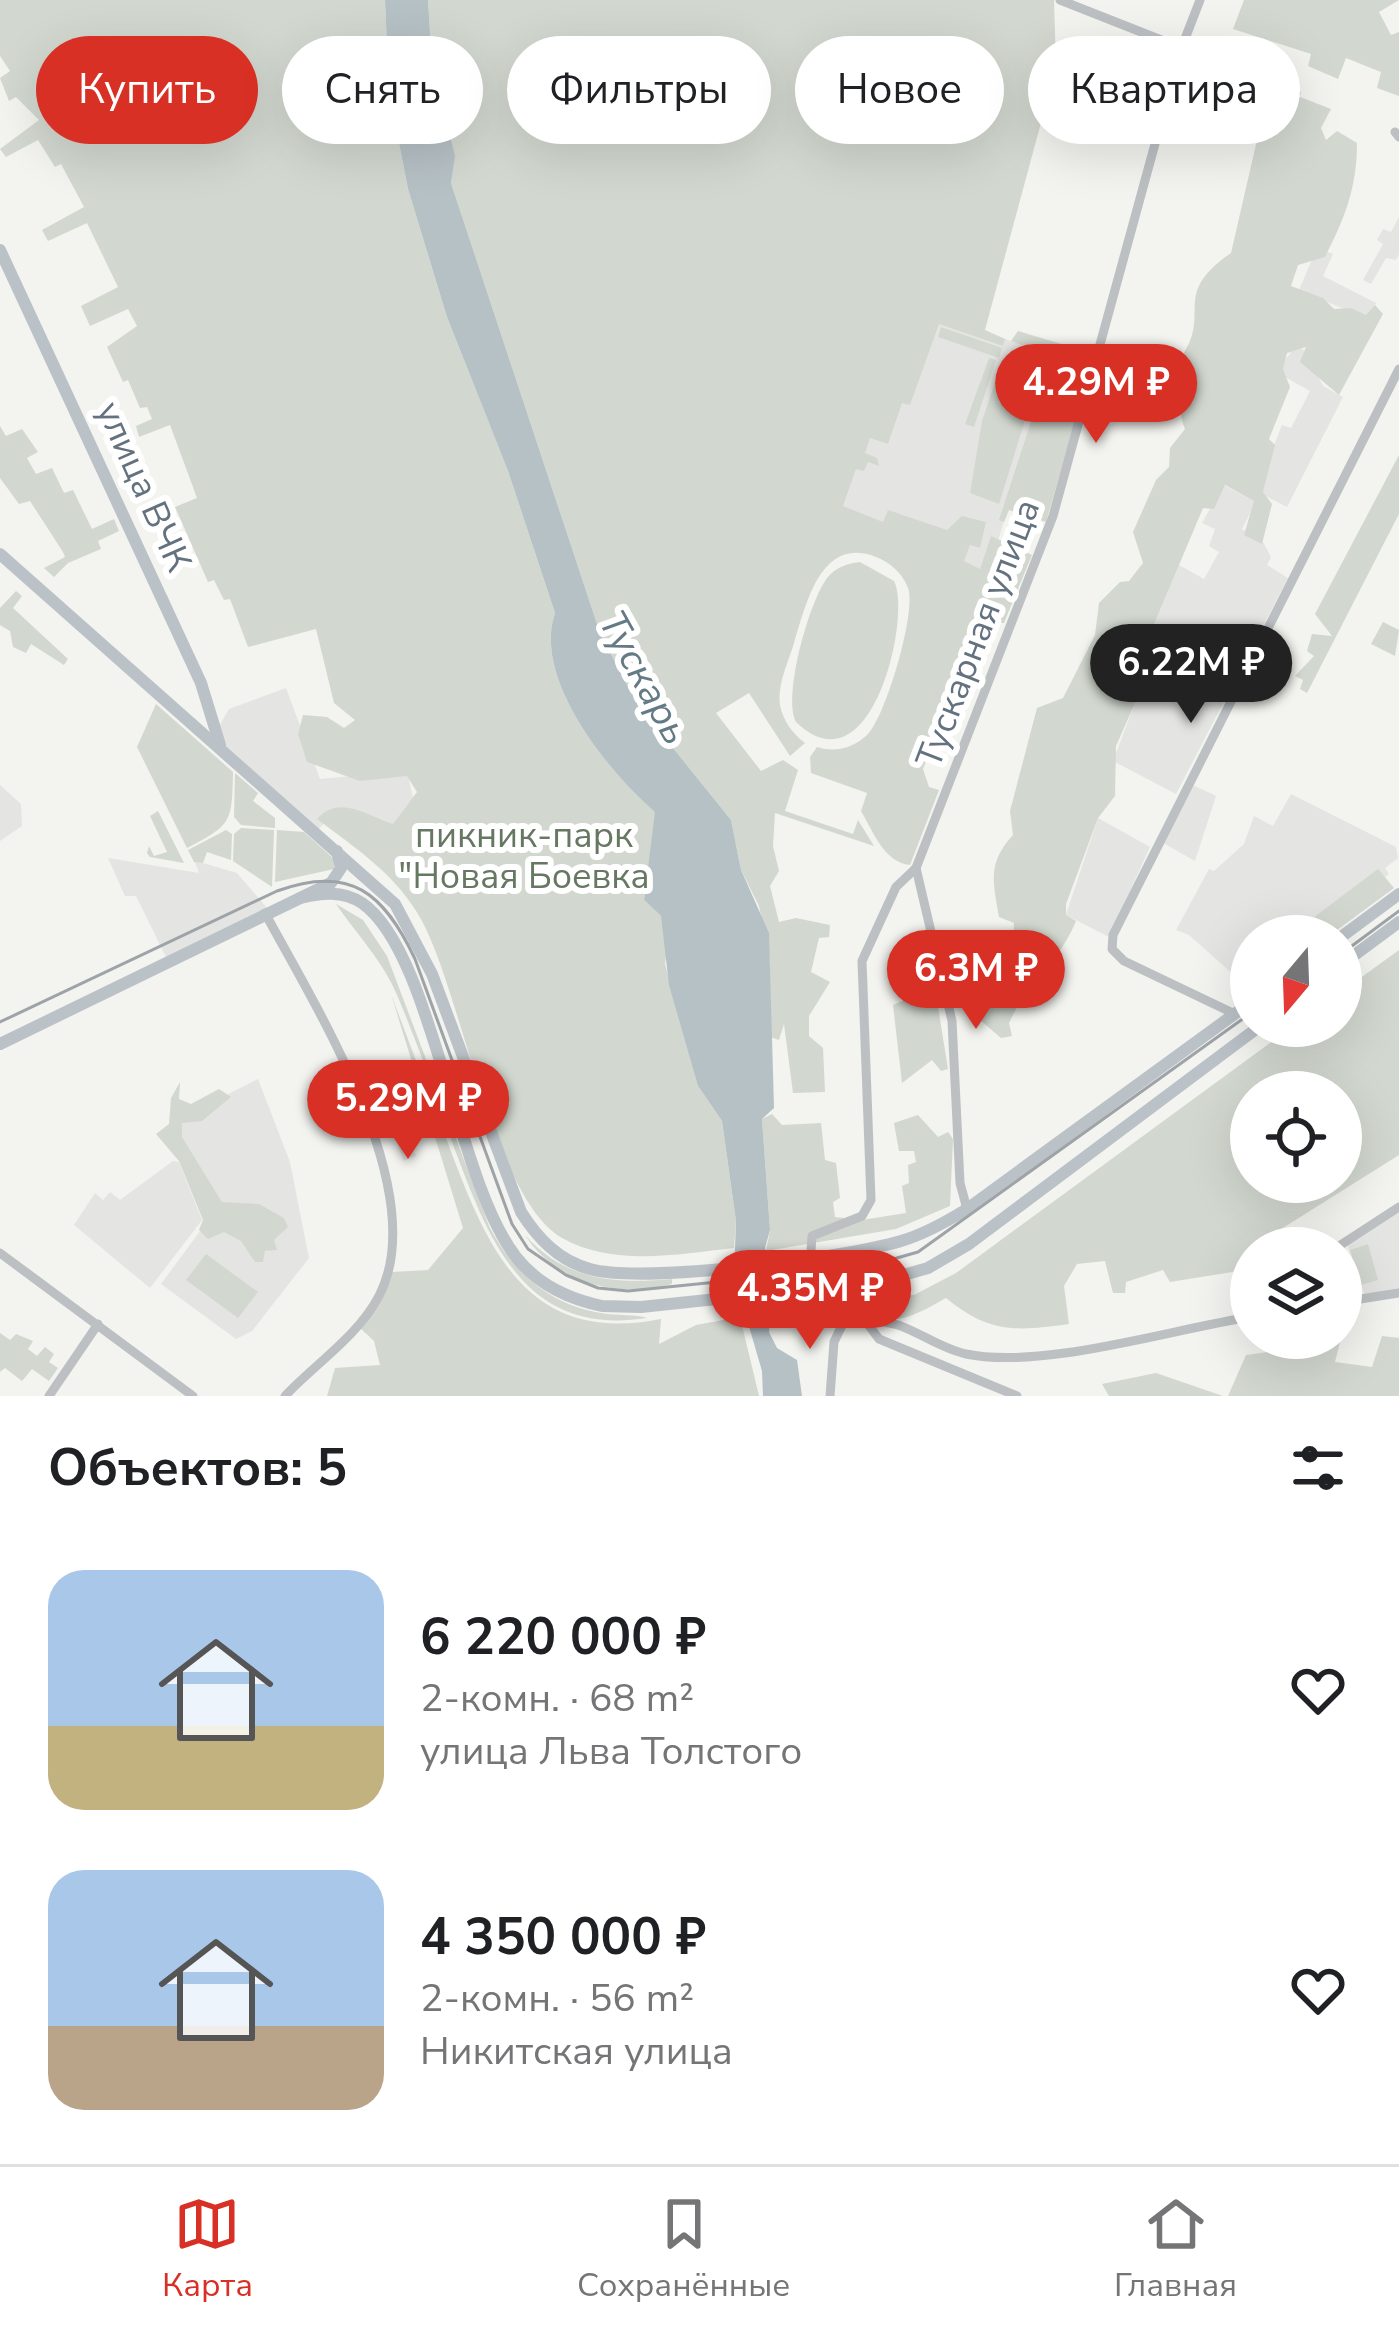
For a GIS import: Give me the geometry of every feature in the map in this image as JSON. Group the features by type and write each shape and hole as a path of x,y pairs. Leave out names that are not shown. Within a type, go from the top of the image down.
{"main road":[{"name":"улица ВЧК","path":"0,250 208,701 224,752"},
{"path":"0,554 334,845 395,904 411,928 510,1191 531,1228 560,1256 590,1269 667,1273 842,1253 906,1240 967,1209 1230,1018"},
{"path":"188,721 203,721 208,701"},
{"path":"0,1044 334,880 341,863 334,845"},
{"path":"411,928 365,884 362,896 385,927 410,979 491,1214 515,1256 556,1291 586,1303 669,1305 909,1275 969,1244 1232,1047"},
{"path":"300,898 325,893 352,898 385,927"},
{"path":"1362,921 1399,894"},
{"path":"1362,949 1399,922"}],"street":[{"path":"1060,0 1149,36"},
{"name":"Тускарная улица","path":"1186,36 1200,0"},
{"name":"Тускарная улица","path":"845,1318 820,1302 809,1243 816,1232 862,1216 870,1208 862,961 896,887 916,868 1053,516 1155,144"},
{"path":"1230,1012 1124,961 1112,949 1113,935 1399,369"},
{"path":"916,868 952,1021 960,1184 967,1209"},
{"path":"265,913 378,1140 394,1211 377,1299 318,1367 285,1396"},
{"path":"1362,1231 1399,1207"},
{"path":"0,1253 193,1396"},
{"path":"1362,1299 1399,1293"},
{"path":"830,1396 834,1342 845,1318 898,1325 967,1354 998,1356 1230,1320"},
{"path":"867,1323 879,1339 1017,1396"},
{"path":"49,1396 98,1324"}],"shaded area":[{"path":"385,0 428,0 430,36 387,36"},
{"path":"399,144 452,144 451,183 600,633 636,702 731,820 741,870 769,933 774,1108 762,1119 770,1230 765,1248 772,1277 769,1332 777,1348 797,1360 802,1396 763,1396 762,1371 734,1275 736,1221 722,1121 698,1086 669,985 661,916 644,900 655,812 597,749 564,694 551,639 555,613 508,471 447,317"},
{"path":"1399,217 1399,254 1396,260 1386,258 1371,284 1363,280 1383,244 1377,240 1383,229 1391,232"},
{"path":"1317,248 1333,254 1323,276 1376,303 1368,319 1299,290"},
{"path":"899,298 1055,358 986,579 836,511"},
{"path":"1296,345 1305,351 1323,386 1343,397 1287,507 1256,491 1282,425 1291,428 1310,391 1285,377 1281,366"},
{"path":"1223,485 1256,502 1242,529 1263,542 1271,557 1267,565 1288,578 1176,794 1113,761 1135,703 1155,622 1179,565 1204,579 1219,552 1209,546 1215,529 1202,523"},
{"path":"286,688 320,779 407,771 414,802 393,829 336,810 317,831 211,740 229,709"},
{"path":"1191,784 1216,796 1195,861 1163,843"},
{"path":"0,785 21,804 22,826 0,841"},
{"path":"1291,794 1396,847 1398,858 1385,868 1389,874 1335,915 1230,915 1230,972 1189,935 1176,930 1209,869 1214,871 1244,844 1254,816 1273,826"},
{"path":"1098,818 1150,847 1109,937 1066,915"},
{"path":"108,858 199,873 195,862 237,873 267,908 166,957 136,896 125,896"},
{"path":"384,1075 416,1156 404,1161 372,1080"},
{"path":"258,1079 290,1162 309,1258 252,1331 236,1339 161,1284 206,1223 177,1120"},
{"path":"173,1161 179,1162 202,1220 150,1288 74,1225 95,1193 103,1200 110,1192 120,1200"},
{"path":"1399,1209 1399,1290 1365,1296 1362,1233"}],"green space":[{"name":"пикник-парк \"Новая Боевка","path":"0,0 385,0 387,36 282,36 282,144 399,144 447,317 508,471 555,613 554,666 564,694 597,749 656,812 644,900 661,916 668,942 665,964 698,1086 722,1121 736,1221 734,1248 646,1256 603,1253 562,1238 538,1216 498,1140 422,921 389,877 317,819 344,807 393,824 417,792 407,776 360,781 307,762 298,734 303,715 327,717 344,728 355,720 334,703 316,629 248,647 230,599 224,600 214,580 208,582 175,507 197,498 170,425 139,437 136,426 152,419 147,407 140,408 128,380 123,382 107,347 137,326 128,309 90,326 81,306 118,287 87,223 48,241 42,230 84,207 61,164 55,167 41,144 258,144 258,36 36,36 36,117 16,97 9,101 0,78 10,71 0,56"},
{"path":"428,0 1054,0 1055,36 1028,36 1028,144 1035,144 985,330 1005,339 1003,346 939,324 910,405 902,403 888,444 870,438 865,453 877,458 879,466 868,462 864,471 856,469 843,506 883,522 888,510 947,530 962,516 986,522 980,548 970,545 964,561 980,569 991,536 1032,555 1004,623 995,623 990,636 969,643 923,769 929,787 939,790 910,865 893,858 875,837 861,811 867,793 811,773 810,757 817,747 837,749 856,743 867,735 882,709 904,640 910,600 906,583 891,565 857,553 841,556 818,578 780,690 783,716 805,743 790,756 749,693 716,713 761,771 783,760 798,770 785,811 853,834 858,820 874,846 775,813 773,846 779,871 770,886 779,922 796,918 830,925 829,937 819,938 811,972 830,982 809,1016 809,1036 823,1048 825,1092 793,1093 784,1024 779,1040 770,1037 770,962 759,906 741,870 731,820 636,702 600,633 451,183 451,144 483,144 483,36 430,36"},
{"path":"1244,0 1399,0 1379,12 1391,35 1399,32 1399,96 1377,88 1381,72 1346,58 1338,79 1308,66 1311,54 1300,50 1300,36 1255,36 1233,29"},
{"path":"1300,97 1331,109 1321,128 1326,140 1337,131 1357,143 1352,188 1325,257 1298,265 1291,286 1323,298 1334,309 1351,308 1366,315 1375,305 1383,314 1339,395 1300,362 1306,347 1287,353 1283,369 1290,387 1269,439 1275,445 1263,492 1272,504 1262,544 1244,535 1254,501 1225,485 1214,509 1203,508 1155,622 1135,703 1116,746 1115,796 1098,818 1066,904 1066,915 1076,921 1056,956 1025,981 1012,970 1014,923 999,917 994,873 1013,835 1010,811 1037,708 1063,698 1095,635 1099,603 1120,582 1129,581 1143,563 1133,532 1156,480 1169,467 1170,448 1185,429 1182,356 1194,327 1197,292 1213,268 1231,253 1256,144 1300,144"},
{"name":"пикник-парк \"Новая Боевка","path":"36,122 36,141 6,157 0,149"},
{"path":"941,327 1002,348 999,358 938,337"},
{"path":"1018,331 1095,354 1046,522 1009,510 1004,522 999,520 1052,357 1011,341"},
{"path":"989,358 996,360 974,427 965,424"},
{"path":"998,373 1036,385 999,504 970,493 982,421"},
{"path":"0,426 6,436 22,429 38,452 27,458 36,474 52,468 64,493 73,490 92,529 114,519 119,531 98,541 101,549 68,563 54,577 44,568 65,557 63,552 30,501 19,504 0,478"},
{"path":"1399,455 1399,514 1307,693 1300,689 1303,680 1295,676 1314,656 1307,651 1312,634 1332,636 1315,614"},
{"path":"860,562 894,581 897,628 891,660 865,719 845,736 822,738 796,722 793,710 800,650 827,578"},
{"path":"16,591 22,596 13,608 68,659 64,665 31,644 26,653 13,647 10,631 0,625 0,608"},
{"path":"1383,622 1399,630 1395,656 1371,644"},
{"path":"156,704 233,772 227,820 187,848 137,747"},
{"path":"235,773 258,793 253,801 275,818 275,828 241,825 234,817"},
{"path":"158,811 184,863 150,857 147,853 149,846 154,856 167,852 150,816"},
{"path":"241,828 274,830 272,887 233,861 234,834"},
{"path":"226,830 232,834 231,860 207,852 203,863 194,862 188,850"},
{"path":"277,830 304,832 334,859 334,869 275,882"},
{"path":"1378,869 1394,888 1357,915 1317,915"},
{"path":"336,904 363,920 387,956 489,1226 509,1257 534,1283 565,1302 601,1313 647,1318 605,1320 571,1313 542,1298 519,1276 483,1218 391,983"},
{"path":"1399,950 1399,1155 1362,1178 1362,1071 1232,1071 1264,1047 1362,1047 1362,977"},
{"path":"929,951 948,1069 941,1071 932,1060 902,1083 893,1005 914,996 908,973 898,967 898,953 918,957 916,953"},
{"path":"976,988 986,998 1005,993 1024,1000 1027,1007 1017,1007 1009,1023 1012,1036 1001,1038 959,1002 960,989"},
{"path":"391,994 478,1217 518,1280 544,1302 576,1317 614,1323 661,1319 659,1344 696,1325 740,1317 759,1396 327,1396 335,1368 380,1365 374,1341 358,1326 384,1295 392,1272 428,1270 463,1228"},
{"path":"1230,1072 1230,1203 1323,1203 1284,1227 1230,1227 1230,1272 1170,1282 1163,1270 1126,1282 1125,1293 1113,1293 1105,1261 1077,1264 1064,1286 1069,1324 1004,1327 976,1318 946,1298 916,1314 894,1319 864,1309 867,1297 914,1295 956,1273"},
{"path":"180,1082 179,1099 191,1104 219,1089 231,1097 202,1121 182,1123 182,1137 222,1202 259,1204 284,1218 288,1227 274,1240 277,1250 265,1251 263,1262 255,1262 241,1241 224,1232 208,1239 199,1230 203,1220 179,1161 156,1134 169,1124 171,1098"},
{"path":"772,1114 782,1125 821,1123 825,1160 836,1163 840,1198 833,1202 835,1217 862,1220 906,1213 902,1186 909,1183 908,1165 916,1162 914,1151 899,1151 894,1123 918,1115 938,1137 948,1132 953,1139 950,1206 896,1229 766,1251 770,1230 762,1119"},
{"path":"525,1235 557,1262 592,1276 672,1279 672,1284 632,1290 591,1284 554,1265"},
{"path":"1368,1244 1378,1280 1362,1285 1362,1246"},
{"path":"206,1254 258,1292 238,1318 186,1280"},
{"path":"0,1333 10,1340 16,1334 33,1341 28,1349 37,1356 45,1347 54,1354 49,1362 58,1368 49,1381 32,1369 22,1381 5,1368 0,1372"},
{"path":"1382,1336 1399,1338 1399,1396 1228,1396 1244,1359 1336,1359 1372,1367"},
{"path":"1156,1373 1223,1396 1109,1396 1102,1384"}],"pier":[{"path":"772,1252 778,1304 735,1309 728,1256"}],"tram line":[{"path":"0,1022 277,891 325,881 362,890 391,917 415,959 512,1224 528,1249 566,1275 598,1288 628,1291 865,1267 918,1252 1230,1028"},
{"path":"1362,938 1399,911"}],"water label":[{"name":"Тускарь","path":"645,677"}]}
